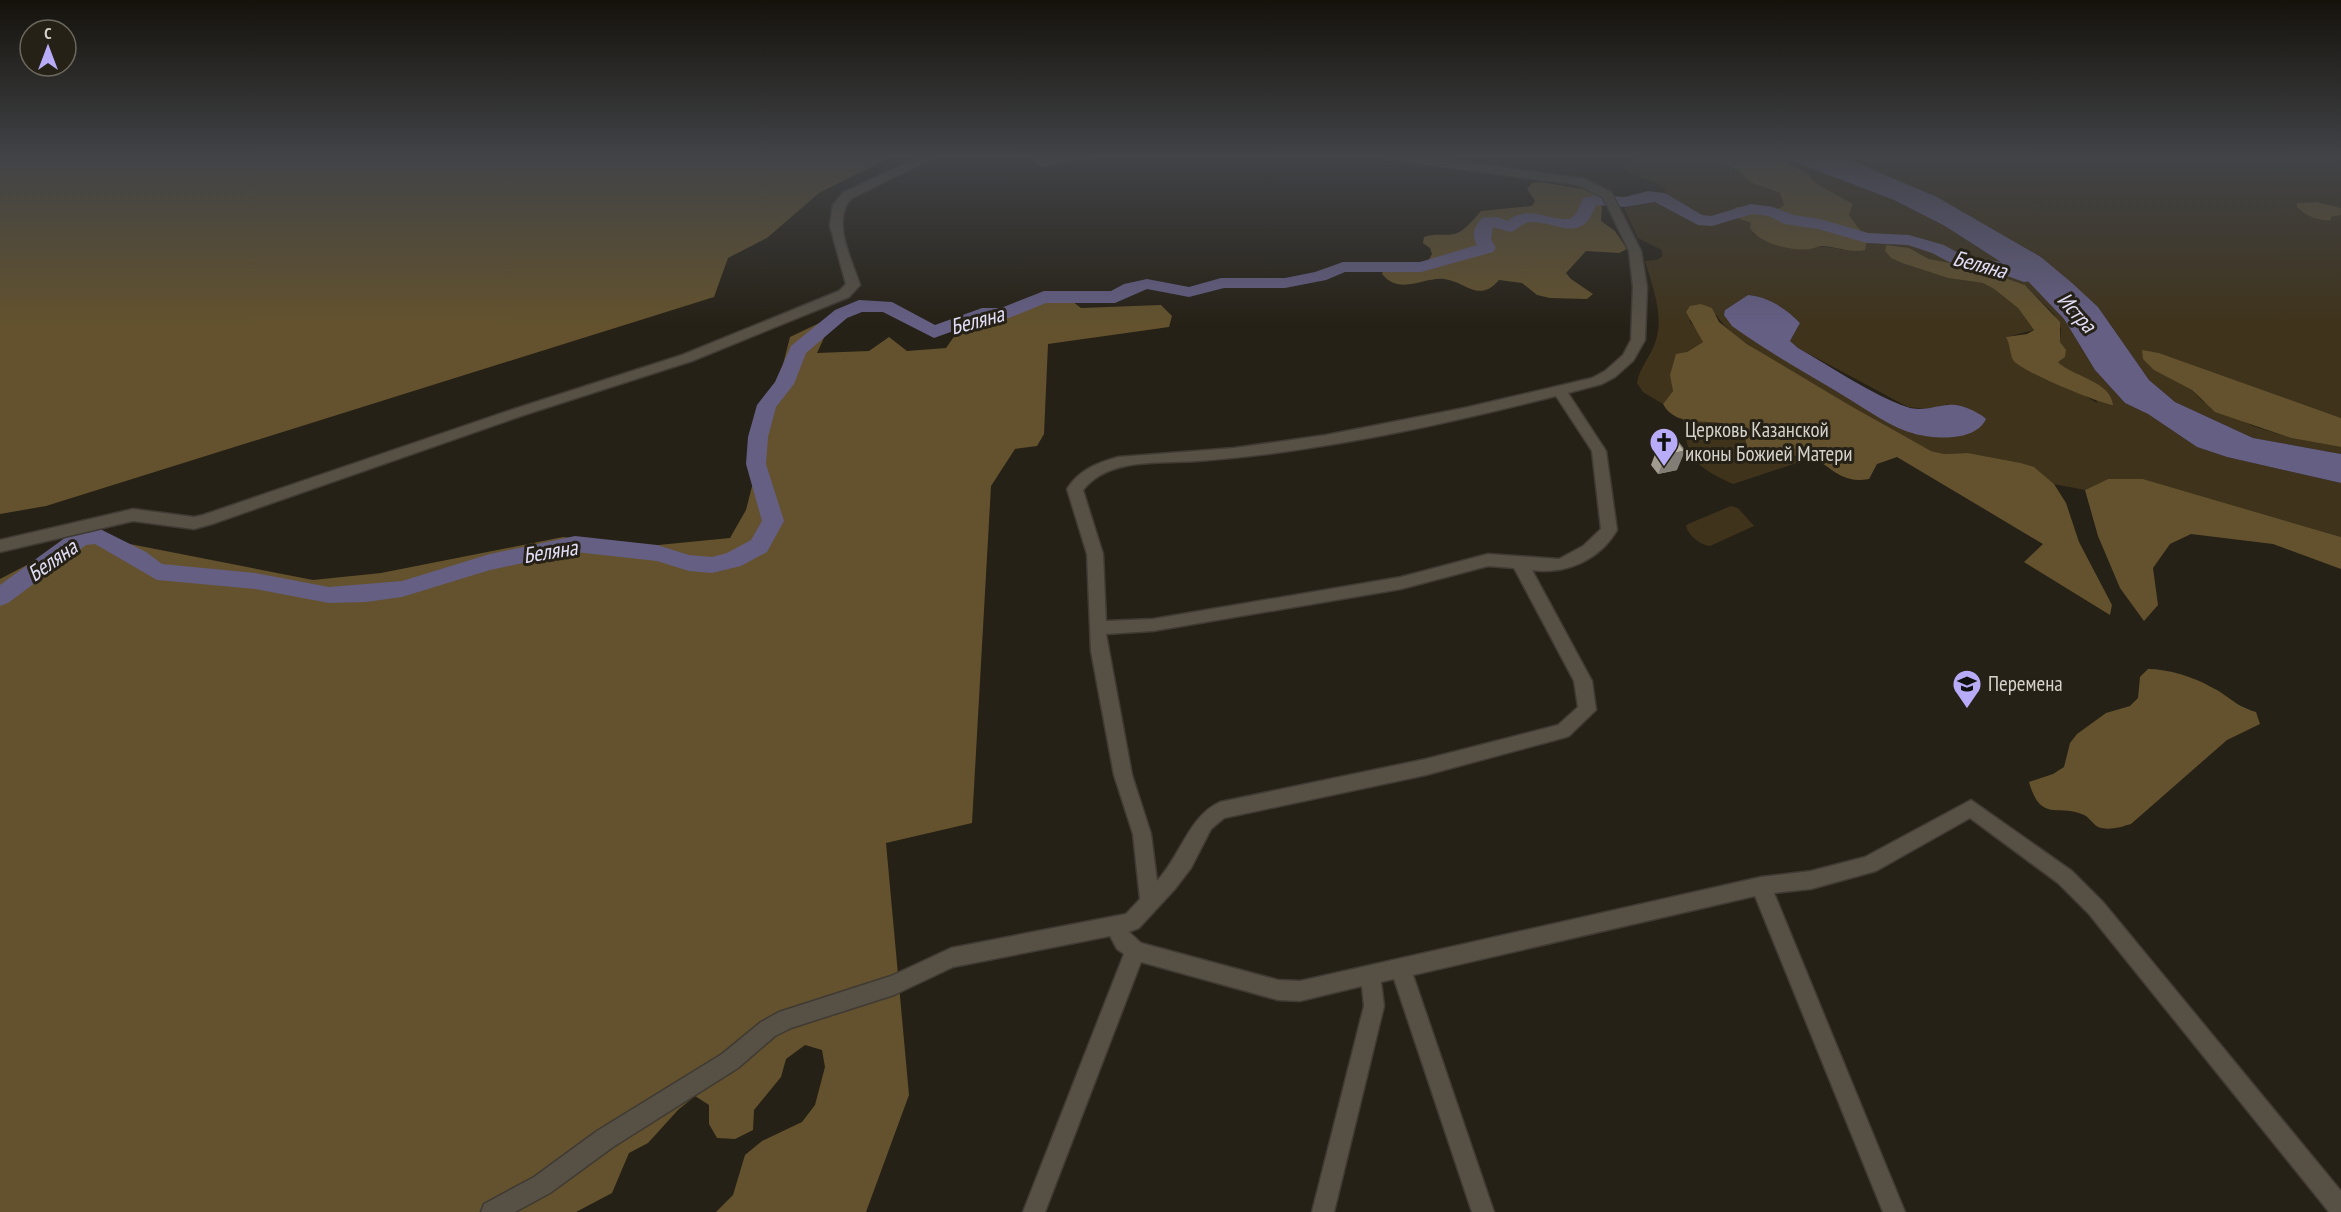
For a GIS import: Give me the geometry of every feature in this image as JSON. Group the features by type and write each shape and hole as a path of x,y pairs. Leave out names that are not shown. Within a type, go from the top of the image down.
{"street":[{"path":"0,546 133,515 183,522 206,520 519,412 687,358 844,294 853,285 836,226 837,212"},
{"path":"1150,902 1142,834 1123,775 1099,651 1097,628 1099,574 1092,540 1076,499 1075,489 1089,472 1103,466 1163,458 1253,453 1295,447 1560,392 1597,381 1610,374 1628,358 1638,340 1640,287 1635,251 1616,212"},
{"path":"1097,628 1153,626 1389,585 1488,560 1555,566 1576,560 1593,548 1609,530 1599,451 1560,392"},
{"path":"492,1212 542,1185 605,1139 730,1061 768,1029 786,1019 894,985 951,958 1132,922 1185,861 1202,824 1212,814 1227,808 1426,767 1563,731 1587,710 1583,681 1519,562"},
{"path":"1116,927 1124,942 1135,951 1278,990 1300,991 1761,886 1811,880 1869,865 1971,808 2065,877 2096,908 2341,1209"},
{"path":"1761,886 1894,1212"},
{"path":"1034,1212 1135,951"},
{"path":"1401,969 1483,1212"},
{"path":"1323,1212 1374,1006 1374,990 1369,976"}],"shaded area":[{"path":"0,212 798,212 767,238 728,258 714,297 46,506 0,514"},
{"path":"1480,212 1602,212 1601,221 1615,231 1627,249 1619,253 1586,251 1566,273 1593,294 1587,299 1550,298 1537,295 1522,283 1499,280 1492,287 1478,291 1444,279 1404,285 1396,284 1382,274 1384,268 1428,261 1432,254 1430,248 1423,243 1424,237 1458,233"},
{"path":"1626,212 1738,212 1740,219 1751,223 1753,234 1766,240 1789,246 1843,250 1859,227 1849,215 1850,212 1917,212 1945,226 2024,277 2064,319 2095,370 2125,403 2148,414 2197,447 2227,457 2341,483 2341,537 2143,479 2108,479 2085,490 2054,484 2034,468 2021,463 1968,453 1944,454 1931,451 1780,365 1727,328 1717,315 1689,320 1701,335 1703,342 1677,360 1672,372 1673,391 1663,404 1643,392 1637,383 1640,372 1654,346 1659,320 1645,261 1662,257 1662,250 1638,238","holes":["1885,251 1919,253 1929,259 1977,268 2025,285 2054,314 2061,329 2058,362 2066,370 2093,382 2097,403 2074,389 2046,380 2013,359 2007,337 2034,330 2018,308 1994,289 1983,283 1948,278 1902,263 1891,258","1748,295 1776,304 1800,323 1790,341 1798,348 1908,407 1928,409 1949,404 1913,434 1725,310"]},
{"path":"1850,212 1849,215 1867,239 1865,250 1823,246 1794,249 1777,245 1754,234 1750,228 1751,223 1740,219 1734,213"},
{"path":"1962,212 2302,212 2331,220 2331,217 2341,215 2341,418 2159,353 2142,351 2154,369 2192,390 2202,401 2253,426 2291,438 2341,447 2341,454 2253,438 2175,402 2149,380 2098,307 2041,257"},
{"path":"2302,212 2341,212 2341,215 2331,217 2331,220 2321,220"},
{"path":"1886,245 1909,248 1929,259 1977,268 2025,285 2060,322 2060,342 2066,350 2065,357 2058,362 2106,390 2113,405 2044,379 2013,360 2006,337 2027,334 2034,330 2018,308 1994,289 1983,283 1948,278 1902,263 1891,258 1885,251"},
{"path":"1060,292 1081,308 1161,305 1172,316 1169,327 1048,344 1044,434 1037,446 1015,449 991,486 972,823 886,843 909,1095 866,1212 716,1212 733,1195 745,1155 762,1141 802,1122 815,1105 825,1067 822,1050 805,1045 786,1059 781,1077 754,1110 753,1130 735,1139 717,1138 709,1124 709,1105 695,1096 678,1110 648,1143 629,1153 612,1193 576,1212 0,1212 0,579 84,535 313,580 381,573 563,537 638,547 730,538 746,510 790,337 834,316 817,353 869,351 889,337 907,351 946,348 965,321"},
{"path":"1701,304 1712,308 1719,322 1747,344 1931,451 1944,454 1968,453 2034,467 2054,484 2066,503 2079,542 2112,605 2110,615 2024,562 2043,544 1897,457 1877,464 1869,479 1849,479 1804,456 1766,461 1759,459 1749,451 1743,431 1734,426 1689,421 1670,413 1663,404 1673,391 1670,375 1676,354 1687,352 1703,342 1686,312 1690,306"},
{"path":"2142,350 2159,353 2341,418 2341,447 2291,438 2215,412 2192,390 2154,370 2143,359"},
{"path":"1681,405 1822,448 1795,456 1800,462 1733,484 1706,469 1692,455 1685,435"},
{"path":"2108,479 2143,479 2341,537 2341,569 2273,544 2191,534 2170,544 2153,568 2158,605 2144,621 2120,588 2098,536 2085,490"},
{"path":"1731,506 1738,508 1754,526 1710,546 1699,542 1687,529 1688,524"},
{"path":"2148,669 2172,672 2204,683 2256,712 2260,724 2227,740 2131,824 2106,829 2096,826 2084,815 2045,808 2034,795 2029,782 2053,774 2064,767 2070,743 2077,734 2106,713 2130,706 2138,698 2140,677"}],"water":[{"name":"Истра","path":"1917,212 1962,212 2041,257 2098,307 2149,380 2175,402 2253,438 2341,454 2341,483 2227,457 2197,447 2148,414 2125,403 2095,370 2064,319 2024,277 1945,226"},
{"path":"1748,295 1776,304 1800,323 1790,341 1798,348 1881,396 1912,408 1958,405 1986,419 1973,432 1944,438 1915,434 1889,423 1775,355 1732,326 1724,315 1725,310"}],"building":[{"path":"1677,441 1685,451 1666,455 1658,446"}],"waterway":[{"name":"Беляна","path":"0,597 81,538 98,536 138,558 157,572 255,581 329,595 366,594 402,589 490,562 575,544 657,553 689,563 712,565 733,560 759,546 773,521 756,464 758,437 767,405 784,384 798,350 841,314 859,306 886,306 934,332 982,314 1003,314 1044,297 1115,297 1130,288 1147,284 1189,292 1208,289 1221,283 1285,283 1320,276 1343,267 1421,267 1487,248 1482,239 1483,227 1488,222 1498,222 1510,227 1520,219 1532,217 1566,224 1575,223 1583,217 1585,212"},
{"name":"Беляна","path":"1684,212 1698,220 1712,221 1743,212"},
{"name":"Беляна","path":"1770,212 1790,220 1820,224 1867,238 1909,240 1938,249 1959,260 2000,267 2024,277 2041,275"}],"place":[{"name":"Церковь Казанской иконы Божией Матери","path":"1664,468"},
{"name":"Перемена","path":"1967,710"}]}
